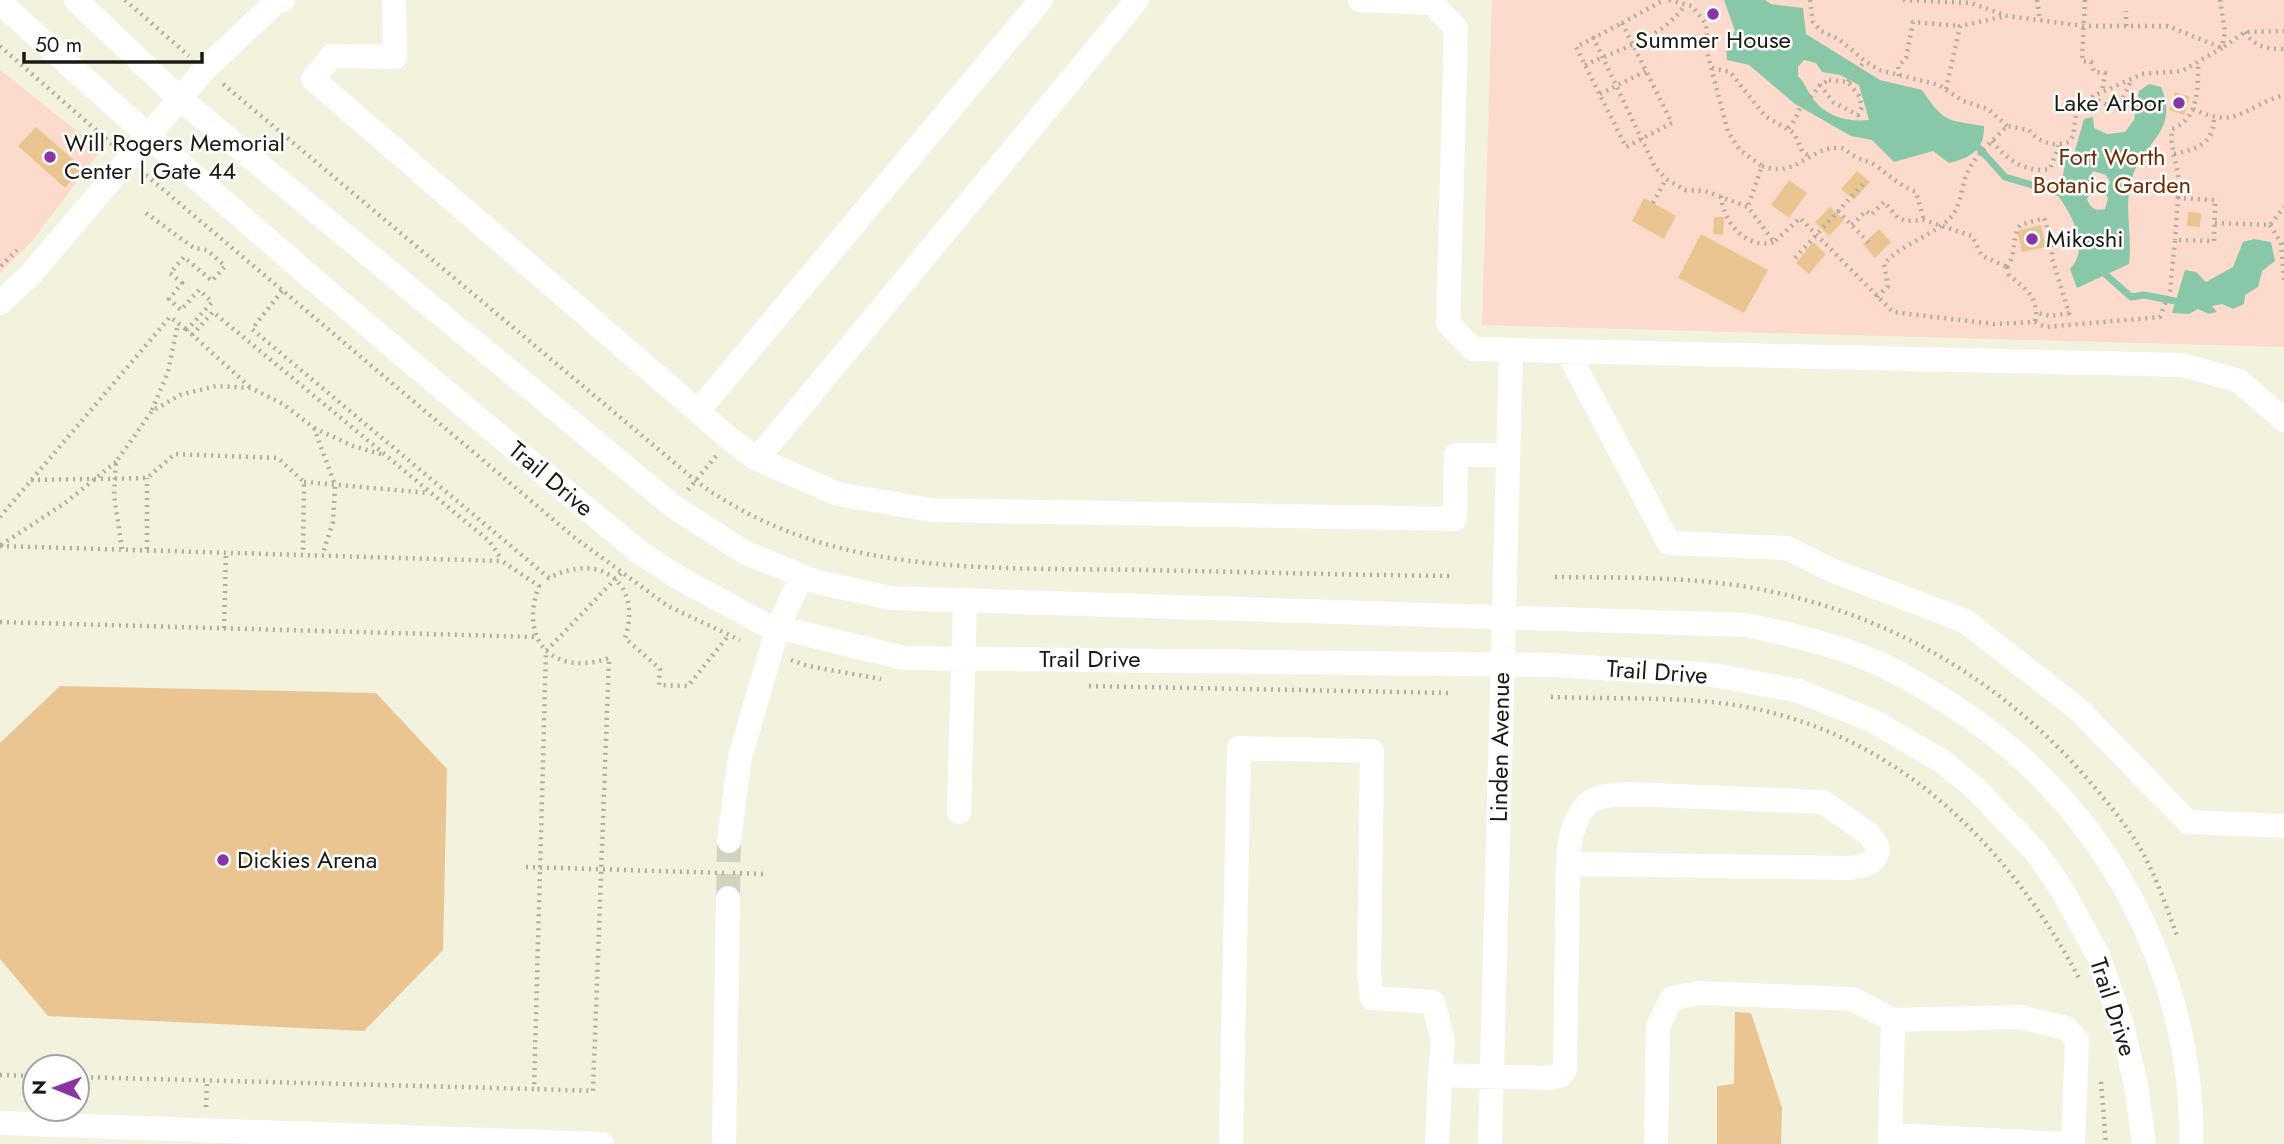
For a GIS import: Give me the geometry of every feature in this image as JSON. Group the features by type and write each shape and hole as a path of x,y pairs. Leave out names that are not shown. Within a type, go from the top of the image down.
{"street":[{"name":"Trail Drive","path":"76,0 180,99 674,507 744,552 802,576 891,598 1746,625 1815,640 1896,673 1974,721 2055,792 2104,853 2152,938 2179,1025 2191,1120 2190,1144"},
{"path":"0,303 30,275 205,69 277,1 283,0"},
{"path":"394,0 395,57 332,56 313,79 730,439 757,459 838,494 930,510 1455,519 1456,455 1507,455"},
{"path":"698,411 1041,0"},
{"path":"757,459 1137,0"},
{"path":"1360,0 1432,3 1456,28 1448,323 1473,349 2183,365 2239,382 2284,420"},
{"name":"Trail Drive","path":"0,2 148,138 412,365 638,551 691,585 765,624 904,657 1502,664 1713,675 1799,691 1873,721 1942,761 1976,789 2036,852 2061,888 2099,957 2122,1025 2136,1085 2144,1144"},
{"name":"Linden Avenue","path":"1489,1144 1511,350"},
{"path":"1567,351 1669,542 1787,548 1831,570 1965,621 2078,709 2188,822 2284,825"},
{"path":"729,841 740,757 778,627 802,576"},
{"path":"959,813 965,600"},
{"path":"1231,1144 1240,748 1372,751 1369,973 1372,998 1433,1003 1443,1040 1437,1144"},
{"path":"1440,1075 1549,1078 1561,1074 1565,1069 1568,848 1581,812 1598,797 1629,794 1823,802 1869,834 1878,848 1877,858 1871,864 1850,868 1568,864"},
{"path":"724,1144 728,898"},
{"path":"1656,1144 1658,1026 1672,998 1700,993 1852,999 1893,1020 2020,1017 2066,1028 2077,1040 2073,1144"},
{"path":"1893,1020 1891,1140 2067,1144"},
{"path":"0,1122 602,1144"}],"path":[{"path":"125,0 696,481 714,494 806,540 894,561 995,567 1453,576"},
{"path":"1622,23 1672,123 1626,147 1576,47 1666,0 1692,6 1706,24 1707,52 1728,132 1740,150 1762,166 1774,170 1790,169 1810,156 1839,148 1872,163 1903,188 1916,192 1924,220"},
{"path":"1810,0 1813,22 1821,32 1840,40 1865,61 1899,76 1946,89 1963,101 1988,108 2007,125 2029,130 2036,138 2059,145 2069,142 2074,136 2077,108 2092,97 2142,74 2182,71 2245,32 2284,30"},
{"path":"1903,0 1971,3 2007,16 2084,26 2168,26 2222,48"},
{"path":"2037,0 2040,20"},
{"path":"2085,0 2082,61 2091,62 2094,72 2105,74 2102,92"},
{"path":"2222,48 2225,31 2220,2 2228,1"},
{"path":"1585,65 1669,24 1684,6"},
{"path":"2126,11 2126,26"},
{"path":"1899,76 1898,66 1906,58 1913,22 1960,26 2007,16"},
{"path":"1946,89 1960,26"},
{"path":"2245,32 2251,42 2270,50 2284,49"},
{"path":"1593,37 1655,167 1666,179 1685,190 1721,196 1748,206 1774,242"},
{"path":"1848,82 1865,61"},
{"path":"1721,196 1726,217 1746,241 1762,245 1774,242 1800,218 1893,312 1994,324 2024,325 2035,322 2052,327 2160,317 2167,305 2170,291 2181,185 2170,145 2172,130 2188,119 2193,109 2198,62"},
{"path":"1712,68 1730,72 1765,116 1788,128 1803,153 1810,156"},
{"path":"1600,94 1646,71"},
{"path":"1788,128 1794,122 1797,109 1820,85 1829,80 1848,82 1859,96 1862,107 1858,115 1833,102 1820,85"},
{"path":"2092,97 2117,110 2131,81"},
{"path":"2193,109 2214,118 2237,118 2258,103 2284,94"},
{"path":"2174,154 2200,148 2214,132 2214,118"},
{"path":"1877,297 1888,286 1884,264 1891,256 1941,225 1952,215 1967,172 2007,125"},
{"path":"1992,141 2005,157 2037,171 2050,169 2059,145"},
{"path":"1748,206 1762,166"},
{"path":"1653,203 1666,179"},
{"path":"1795,258 1864,183"},
{"path":"2175,240 2214,241 2216,200 2178,198"},
{"path":"1852,225 1866,211 1871,215 1884,202 1898,218 1906,221 1924,220 1972,236 1982,256 2007,267"},
{"path":"2270,225 2284,207"},
{"path":"1838,211 1872,246"},
{"path":"146,213 194,248 207,250 225,267 212,281 184,257 170,273 182,284 169,299 181,310 199,290 212,302 187,330"},
{"path":"2035,322 2035,299 2028,289 2009,275 2007,267 2012,259 2013,236 2020,225 2044,218 2051,239 2052,258 2069,313 2051,316 2037,313"},
{"path":"2215,223 2270,225"},
{"path":"2270,225 2281,243 2284,279"},
{"path":"282,291 252,329 550,578 568,568 585,566 602,570 616,580 630,608 625,638 660,669 659,685 688,686 728,636"},
{"path":"91,1077 593,1091 609,658 589,665 573,665 546,651 536,637 531,620 533,603 540,586 502,561 489,541 213,312 192,335"},
{"path":"0,517 170,317 251,388 282,404 314,428 353,446 385,455"},
{"path":"0,545 65,503 116,462 152,411 168,372 178,323"},
{"path":"152,411 180,395 216,386 251,388"},
{"path":"314,428 335,485 333,522 323,554"},
{"path":"681,498 730,439"},
{"path":"31,480 147,478 175,454 278,457 304,482 432,494"},
{"path":"116,462 114,495 122,549"},
{"path":"147,478 147,550"},
{"path":"303,553 304,482"},
{"path":"0,545 502,561"},
{"path":"224,628 226,551"},
{"path":"534,1089 546,651 616,580"},
{"path":"0,622 536,637"},
{"path":"526,867 763,874"},
{"path":"0,1075 21,1076"},
{"path":"206,1111 207,1080"}],"green space":[{"name":"Fort Worth Botanic Garden","path":"1492,0 2284,0 2284,347 1482,325"},
{"path":"0,70 101,150 32,241 0,273"}],"shaded area":[{"path":"1724,0 1765,0 1771,4 1803,8 1806,34 1880,80 1922,90 1935,108 1947,118 1984,126 1982,141 1970,155 1949,163 1933,151 1894,162 1872,140 1851,136 1795,104 1749,65 1727,60 1726,46 1735,31","holes":["1804,60 1816,63 1822,72 1840,75 1859,85 1869,120 1838,117 1813,99 1798,76 1798,67"]},
{"path":"2149,84 2161,87 2166,102 2166,115 2158,135 2137,166 2129,189 2129,264 2077,288 2070,269 2079,252 2079,242 2074,223 2059,197 2067,153 2074,154 2084,119 2093,117 2094,128 2107,134 2125,132 2134,120 2139,91","holes":["2093,171 2106,175 2110,182 2104,192 2108,198 2105,209 2096,209 2087,199 2093,189 2090,178"]},
{"path":"2254,239 2271,242 2275,261 2262,271 2258,287 2245,295 2244,304 2233,309 2222,304 2212,306 2217,312 2209,314 2198,309 2189,314 2172,313 2185,270 2196,272 2206,282 2233,267 2243,242"}],"building":[{"name":"Lake Arbor","path":"2175,92 2190,97 2184,115 2169,110"},
{"name":"Will Rogers Memorial Center | Gate 44","path":"36,127 83,168 65,188 18,146"},
{"path":"1857,171 1870,182 1854,200 1841,189"},
{"path":"1789,180 1807,193 1789,218 1771,205"},
{"path":"1644,198 1676,216 1664,239 1632,221"},
{"path":"1830,207 1844,220 1829,236 1815,222"},
{"path":"2188,212 2201,213 2200,227 2187,226"},
{"path":"1714,217 1724,217 1723,235 1713,234"},
{"name":"Mikoshi","path":"2041,225 2046,247 2022,252 2017,231"},
{"path":"1879,229 1891,242 1875,258 1863,244"},
{"path":"1701,234 1768,270 1744,313 1678,278"},
{"path":"1813,242 1826,254 1809,274 1796,263"},
{"name":"Dickies Arena","path":"60,686 376,693 447,769 443,950 364,1031 48,1016 0,959 0,743"},
{"path":"1735,1012 1751,1013 1782,1108 1781,1144 1717,1144 1717,1086 1734,1084"}],"waterway":[{"path":"1979,148 2005,177 2059,193"},
{"path":"2105,274 2131,297 2144,295 2175,301"}],"tunnel":[{"path":"728,898 729,841"}],"place":[{"name":"Summer House","path":"1713,14"},
{"name":"Lake Arbor","path":"2179,103"},
{"name":"Will Rogers Memorial Center | Gate 44","path":"50,157"},
{"name":"Mikoshi","path":"2032,239"},
{"name":"Dickies Arena","path":"223,860"}]}
